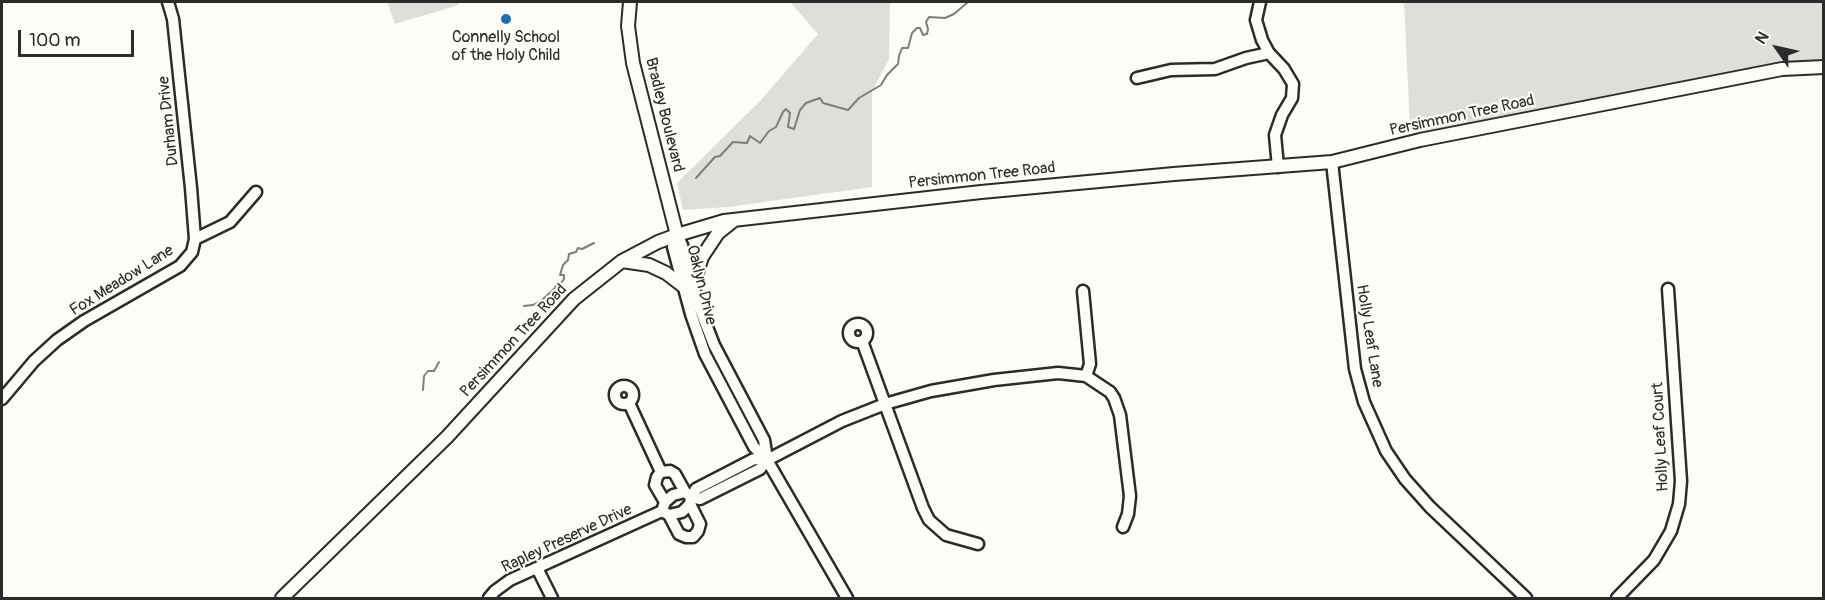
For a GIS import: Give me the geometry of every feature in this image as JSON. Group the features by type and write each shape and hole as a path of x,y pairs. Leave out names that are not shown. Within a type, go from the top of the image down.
{"main road":[{"name":"Bradley Boulevard","path":"630,2 628,26 633,63 677,235"},
{"name":"Persimmon Tree Road","path":"282,598 447,437 574,298 622,261 677,235 724,221 991,191 1332,162 1420,140 1782,69 1824,67"},
{"path":"622,261 649,266 688,286 702,257 718,233 735,220"}],"street":[{"name":"Durham Drive","path":"168,2 173,19 195,239"},
{"path":"1260,2 1256,20 1262,40 1293,84 1292,98 1282,115 1275,135 1278,167"},
{"path":"1137,78 1171,70 1215,69 1269,53"},
{"name":"Holly Leaf Lane","path":"1332,162 1355,369 1364,402 1386,451 1405,479 1430,507 1526,598"},
{"path":"195,239 230,222 256,192"},
{"name":"Oaklyn Drive","path":"677,235 673,247 688,286 705,354 754,447 768,460 847,598"},
{"name":"Fox Meadow Lane","path":"2,399 34,361 57,340 84,321 180,266 192,252 195,239"},
{"name":"Holly Leaf Court","path":"1617,598 1654,560 1671,531 1679,504 1681,481 1668,289"},
{"path":"1083,291 1090,364 1086,376 1110,392 1120,415 1130,496 1128,514 1123,527"},
{"path":"862,341 929,520 946,535 978,544"},
{"name":"Rapley Preserve Drive","path":"489,598 510,580 665,510 682,512 696,489 754,459 768,460 842,421 885,404 931,391 994,380 1059,374 1086,376"},
{"path":"629,403 661,472"},
{"path":"669,471 675,474 689,498 700,524 699,531 693,537 679,534 665,510 655,485 657,477 661,472 669,471"},
{"name":"Rapley Preserve Drive","path":"665,510 673,495 689,498"},
{"path":"537,568 552,598"}],"shaded area":[{"path":"387,2 458,2 459,5 395,24"},
{"path":"790,2 890,2 889,59 872,92 872,187 728,207 683,210 677,183 761,100 818,34"},
{"path":"1404,2 1823,2 1823,62 1427,136 1410,128"}],"waterway":[{"path":"696,178 715,157 720,156 733,142 747,143 750,136 760,143 769,131 776,127 786,109 790,113 788,127 794,129 800,110 806,103 820,98 823,103 848,110 859,98 881,85 898,64 902,48 908,48 912,33 917,28 920,28 923,35 927,34 926,22 929,17 945,18 954,14 968,2"},
{"path":"524,306 533,305 542,300 555,288 557,282 561,283 564,275 560,275 569,254 576,252 578,248 582,249 594,243"},
{"path":"423,390 424,376 428,371 434,371 439,362"}],"place":[{"name":"Connelly School of the Holy Child","path":"506,19"}]}
